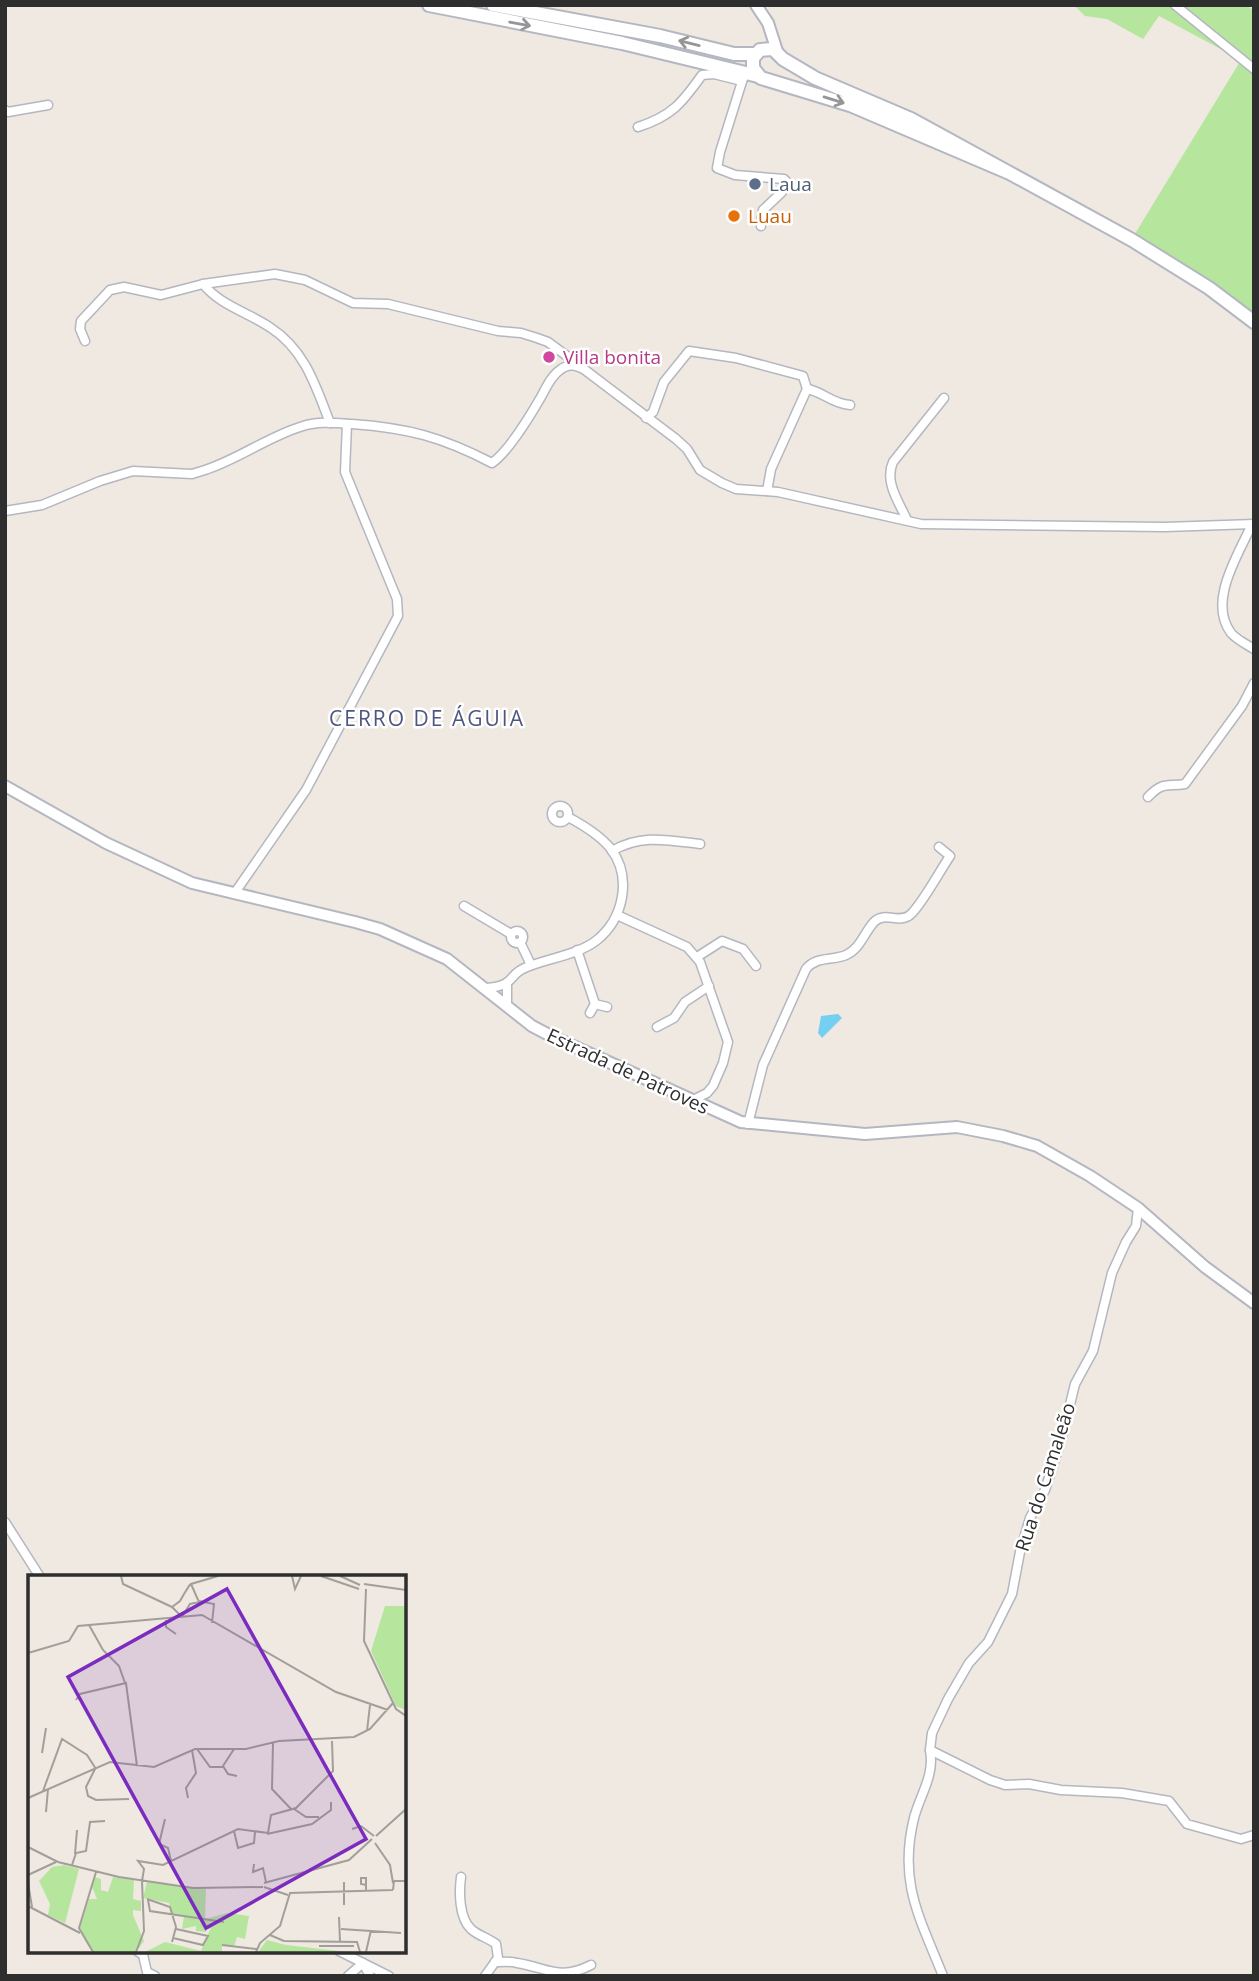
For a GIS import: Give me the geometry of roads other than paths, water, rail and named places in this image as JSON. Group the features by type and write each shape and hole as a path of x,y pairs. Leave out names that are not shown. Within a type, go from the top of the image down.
{"main road":[{"path":"429,5 622,43 744,76 764,77 850,104 1007,172"},
{"path":"493,5 660,36 734,54 756,54 764,49 780,55 815,78 911,119 1132,240 1209,288 1254,322"},
{"path":"756,54 752,63 764,77"},
{"path":"764,77 781,73 780,55"}],"street":[{"path":"1175,5 1254,69"},
{"path":"760,10 780,55"},
{"path":"639,127 660,120 672,111 702,75 744,76 717,168 735,174 784,178 787,182 782,192 763,210 761,226"},
{"path":"5,110 8,112 48,105"},
{"path":"85,341 80,329 81,321 110,290 124,287 161,295 203,284 275,274 293,276 353,303 388,304 498,331 520,333 548,342 583,370"},
{"path":"203,284 222,302 287,339 304,359 330,423"},
{"path":"646,418 653,412 664,382 689,351 781,368 803,376 807,390 771,469 767,491"},
{"path":"5,511 42,505 100,481 133,471 192,474 216,467 301,426 330,423 416,431 465,449 492,463 498,459 521,427 568,356"},
{"path":"554,376 568,366 577,366 676,439 687,449 700,470 736,489 767,491 921,524 1165,527 1253,524 1225,585 1222,598 1229,631 1254,649"},
{"path":"807,390 813,390 834,403 850,405"},
{"path":"907,520 890,484 889,471 893,462 944,398"},
{"path":"234,894 306,790 398,616 397,599 345,472 347,424"},
{"path":"1148,797 1164,784 1185,784 1242,706 1254,683"},
{"name":"Estrada de Patroves","path":"5,786 141,861 192,883 380,929 447,959 531,1026 691,1101 748,1124 864,1134 935,1128 981,1131 1021,1140 1055,1155 1138,1208 1205,1267 1254,1303"},
{"path":"486,988 507,984 523,968 577,950 595,941 617,915 623,893 620,866 612,851 590,830 568,817"},
{"path":"612,851 636,840 700,844"},
{"path":"748,1124 763,1065 806,969 810,964 822,959 847,955 880,918 905,918 910,915 950,856 939,847"},
{"path":"464,906 511,934 516,931 521,933 523,938 520,942 531,965"},
{"path":"617,915 687,947 697,957 709,986 728,1042 713,1086 707,1094 691,1101"},
{"path":"697,957 722,941 743,949 756,966"},
{"path":"577,950 595,1004 590,1013"},
{"path":"507,984 507,1006"},
{"path":"657,1027 674,1018 685,1002 709,986"},
{"path":"595,1004 607,1007"},
{"path":"713,1086 712,1097 718,1113"},
{"path":"1136,1226 1138,1208"},
{"path":"1136,1226 1143,1221 1152,1220"},
{"name":"Rua do Camaleão","path":"943,1976 912,1901 908,1879 915,1816 931,1769 932,1733 969,1662 988,1642 1013,1594 1025,1534 1045,1490 1062,1437 1074,1384 1093,1351 1112,1273 1136,1226"},
{"path":"5,1522 39,1575"},
{"path":"930,1750 1005,1785 1029,1784 1061,1790 1122,1793 1169,1801 1187,1824 1241,1839 1254,1835"},
{"path":"461,1877 463,1917 471,1929 496,1944 498,1958 485,1976"},
{"path":"140,1953 143,1955 147,1972 155,1976"},
{"path":"343,1953 389,1976"},
{"path":"495,1962 517,1962 550,1974 568,1975 578,1974 591,1965"},
{"path":"348,1976 363,1963"},
{"path":"363,1963 370,1976"}],"water":[{"path":"838,1014 842,1018 822,1038 818,1033 821,1016"}],"place":[{"name":"Laua","path":"755,184"},
{"name":"Luau","path":"734,216"},
{"name":"Villa bonita","path":"549,357"}],"district":[{"name":"CERRO DE ÁGUIA","path":"427,718"}]}
